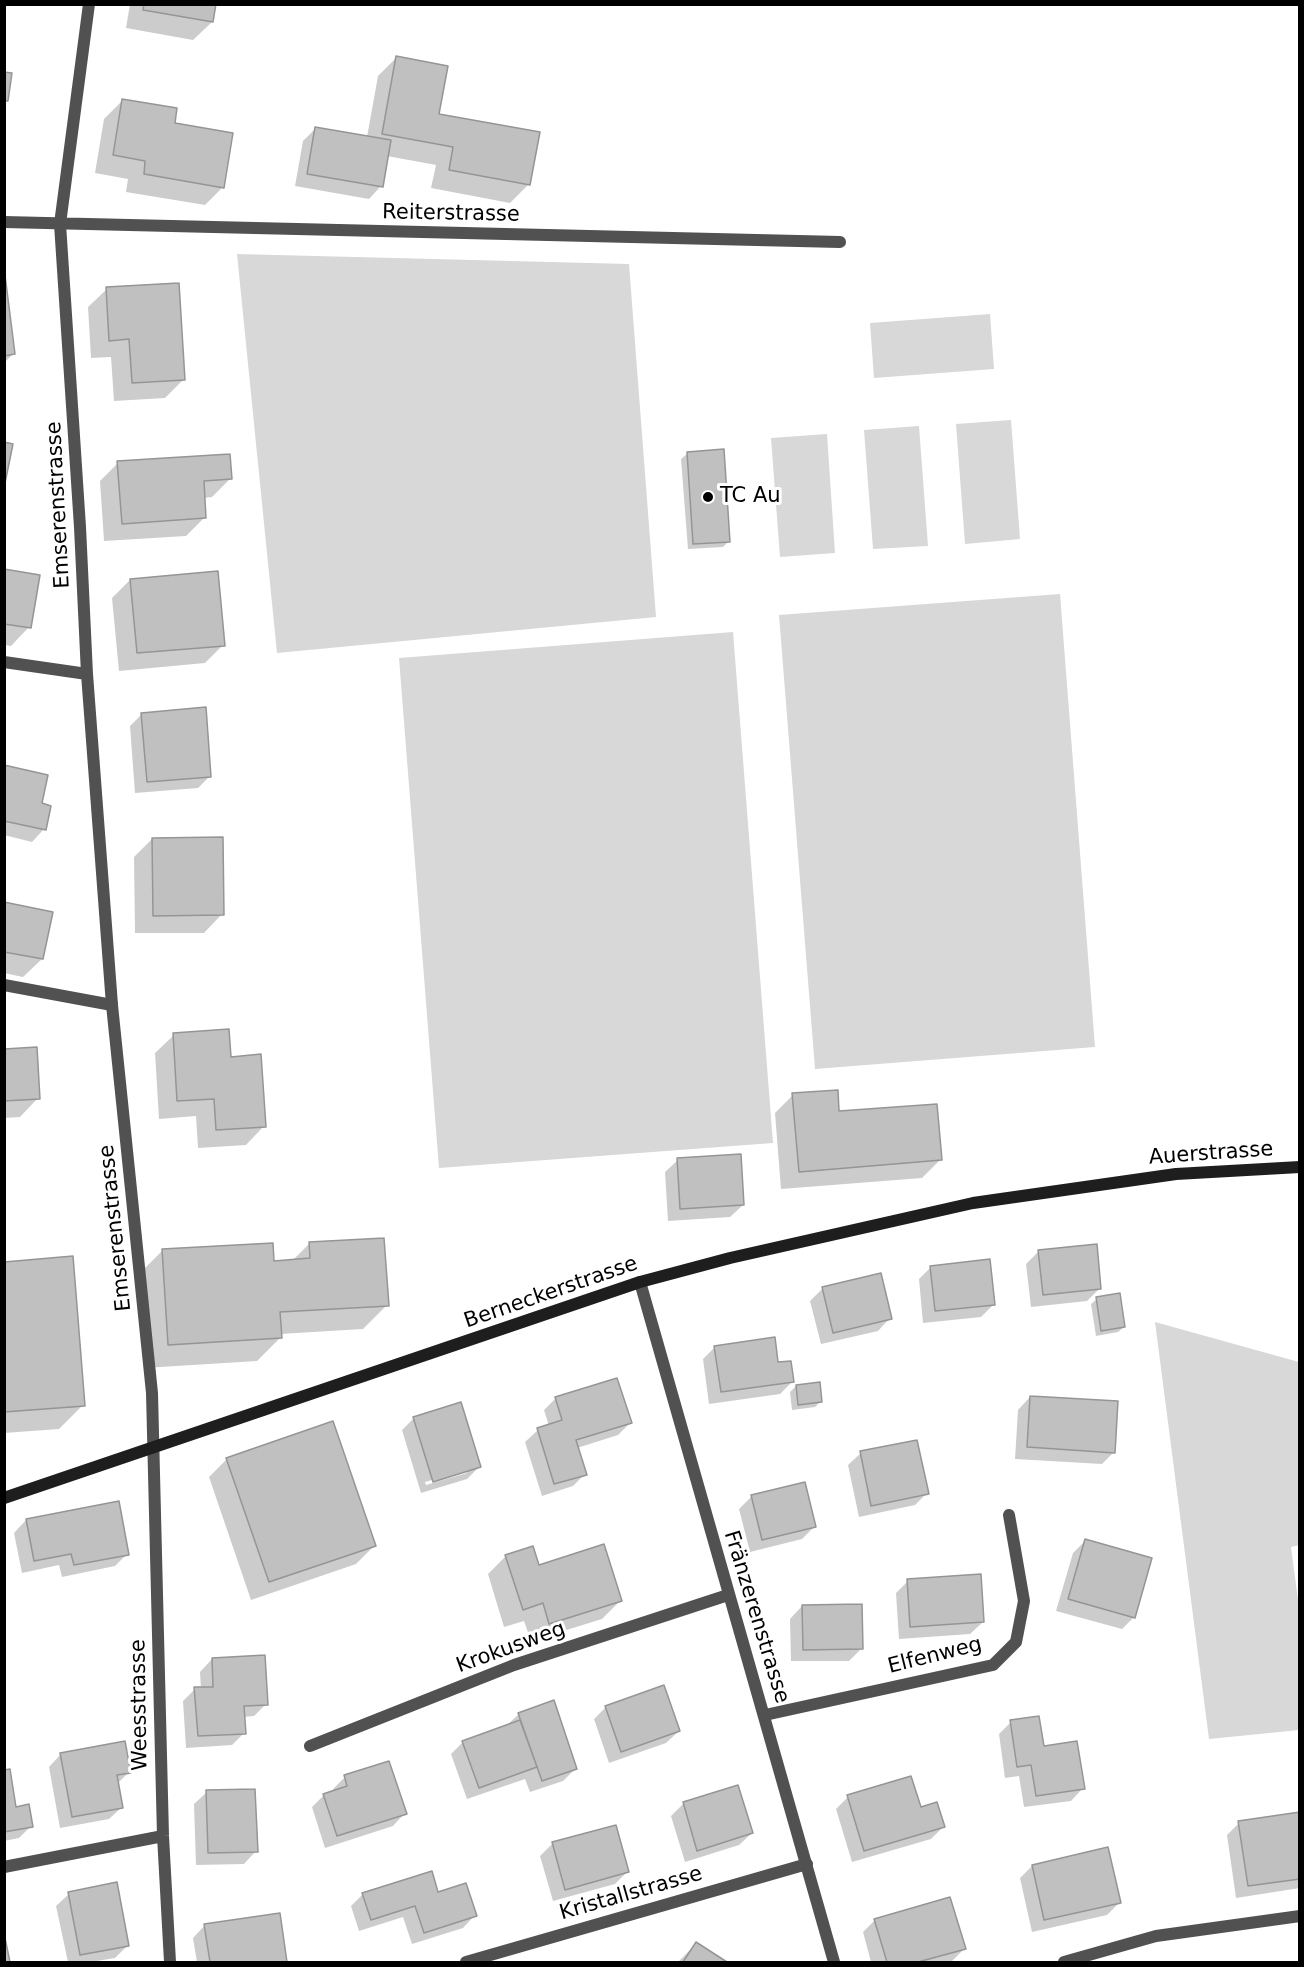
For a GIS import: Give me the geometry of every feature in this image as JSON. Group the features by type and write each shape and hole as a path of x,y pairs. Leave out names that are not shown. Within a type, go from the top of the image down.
{"main road":[{"name":"Auerstrasse","path":"1125,1181 1176,1174 1299,1167"},
{"name":"Berneckerstrasse","path":"4,1498 640,1282 824,1235 973,1203 1125,1181"}],"street":[{"name":"Emserenstrasse","path":"89,4 60,224 80,527 87,674 112,1005 152,1393 153,1447"},
{"name":"Reiterstrasse","path":"4,222 840,242"},
{"path":"4,662 87,674"},
{"path":"4,985 112,1005"},
{"name":"Fränzerenstrasse","path":"640,1282 834,1962"},
{"name":"Weesstrasse","path":"153,1447 163,1836 170,1962"},
{"name":"Elfenweg","path":"765,1715 993,1665 1016,1642 1024,1601 1008,1515"},
{"name":"Krokusweg","path":"310,1746 514,1665 728,1595"},
{"path":"4,1867 163,1836"},
{"name":"Kristallstrasse","path":"466,1962 807,1864"},
{"path":"1064,1962 1156,1936 1299,1916"}],"shaded area":[{"path":"237,254 629,264 656,617 277,653"},
{"path":"990,314 994,369 874,378 870,323"},
{"path":"1011,420 1020,539 965,544 956,424"},
{"path":"919,426 928,546 873,549 864,430"},
{"path":"827,434 835,553 780,557 771,438"},
{"path":"1060,594 1095,1047 815,1069 779,615"},
{"path":"733,632 773,1143 439,1168 399,658"},
{"path":"1155,1322 1299,1362 1300,1545 1291,1547 1300,1615 1299,1730 1209,1739"}],"building":[{"path":"144,4 216,4 213,22 143,10"},
{"path":"396,56 448,66 439,114 540,132 530,185 449,170 453,147 382,134"},
{"path":"4,72 12,73 8,101 4,101"},
{"path":"122,99 177,108 175,123 233,133 224,188 144,174 145,161 113,155"},
{"path":"315,127 391,140 383,187 307,174"},
{"path":"4,276 15,354 4,356"},
{"path":"179,283 185,380 132,383 129,339 109,341 106,287"},
{"path":"4,442 13,444 4,488"},
{"name":"TC Au","path":"724,449 730,542 693,544 687,452"},
{"path":"230,454 232,479 204,481 206,518 122,524 117,461"},
{"path":"4,569 40,575 31,628 4,624"},
{"path":"218,571 225,646 137,653 130,579"},
{"path":"206,707 211,777 147,782 141,713"},
{"path":"4,765 48,775 42,803 51,806 46,830 4,821"},
{"path":"223,837 224,915 153,916 152,838"},
{"path":"4,902 53,912 43,959 4,952"},
{"path":"229,1029 231,1057 261,1054 266,1127 216,1130 214,1099 177,1101 173,1033"},
{"path":"37,1047 40,1099 4,1101 4,1049"},
{"path":"838,1090 839,1111 937,1104 942,1160 799,1172 792,1093"},
{"path":"741,1154 744,1205 680,1209 677,1158"},
{"path":"384,1238 389,1306 280,1312 282,1338 168,1345 162,1249 273,1243 274,1261 310,1258 309,1242"},
{"path":"1097,1244 1101,1289 1043,1295 1038,1250"},
{"path":"73,1256 85,1406 4,1412 4,1262"},
{"path":"990,1259 995,1305 935,1311 930,1266"},
{"path":"881,1273 892,1319 833,1333 822,1287"},
{"path":"1120,1293 1125,1327 1101,1331 1096,1297"},
{"path":"775,1337 778,1362 791,1361 794,1382 721,1392 714,1346"},
{"path":"617,1378 632,1423 576,1440 587,1475 554,1484 537,1428 562,1420 555,1397"},
{"path":"820,1382 822,1402 798,1405 796,1385"},
{"path":"1030,1396 1118,1401 1115,1453 1027,1447"},
{"path":"461,1402 481,1467 433,1482 413,1417"},
{"path":"333,1421 376,1546 269,1582 226,1458"},
{"path":"917,1440 929,1494 871,1506 860,1451"},
{"path":"805,1482 816,1527 762,1540 751,1495"},
{"path":"119,1501 129,1555 74,1565 71,1554 34,1561 26,1519"},
{"path":"1085,1539 1152,1558 1135,1618 1068,1599"},
{"path":"604,1544 622,1601 549,1624 543,1603 523,1610 505,1555 533,1546 539,1565"},
{"path":"981,1574 984,1622 910,1627 907,1579"},
{"path":"862,1604 863,1649 803,1650 802,1605"},
{"path":"265,1655 268,1705 244,1706 246,1734 198,1736 194,1687 213,1687 212,1658"},
{"path":"664,1685 680,1731 621,1752 605,1706"},
{"path":"554,1700 577,1769 542,1781 518,1713"},
{"path":"1039,1716 1044,1746 1077,1741 1085,1789 1036,1796 1031,1765 1017,1767 1010,1720"},
{"path":"520,1720 537,1767 479,1788 462,1741"},
{"path":"125,1741 131,1773 117,1775 123,1808 72,1817 60,1753"},
{"path":"389,1761 407,1814 337,1836 323,1794 347,1786 344,1775"},
{"path":"10,1769 16,1807 29,1804 33,1827 4,1832 4,1770"},
{"path":"911,1776 921,1807 937,1802 945,1827 864,1851 847,1795"},
{"path":"738,1785 753,1833 697,1851 683,1802"},
{"path":"255,1789 258,1852 208,1853 206,1790"},
{"path":"1300,1812 1300,1879 1248,1886 1238,1821"},
{"path":"616,1825 629,1872 565,1890 552,1842"},
{"path":"1108,1847 1121,1903 1044,1920 1032,1865"},
{"path":"432,1871 438,1892 466,1883 477,1916 424,1933 415,1906 371,1920 362,1893"},
{"path":"117,1882 129,1946 80,1955 68,1892"},
{"path":"950,1897 966,1949 918,1962 887,1962 874,1919"},
{"path":"280,1913 287,1962 210,1962 204,1924"},
{"path":"5,1938 10,1962 4,1962"},
{"path":"696,1942 727,1962 683,1962"}],"place":[{"name":"TC Au","path":"708,497"}]}
